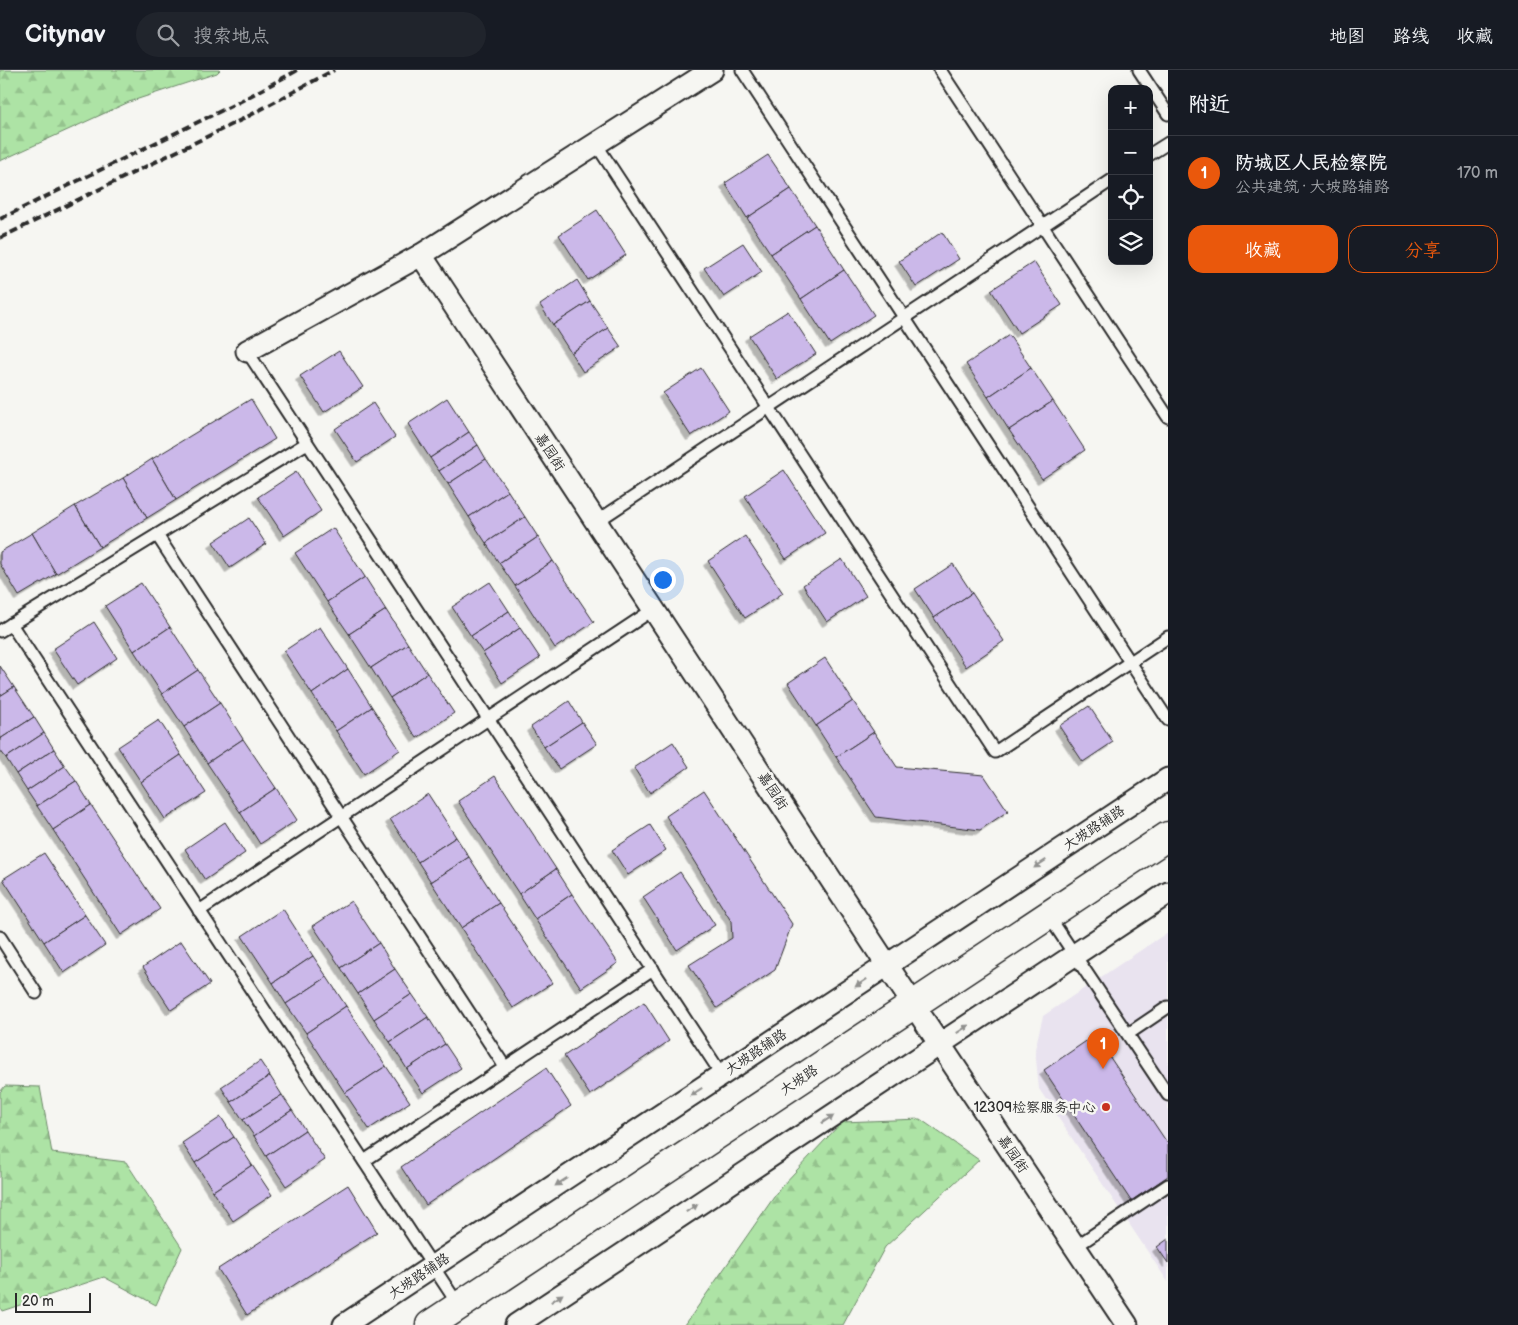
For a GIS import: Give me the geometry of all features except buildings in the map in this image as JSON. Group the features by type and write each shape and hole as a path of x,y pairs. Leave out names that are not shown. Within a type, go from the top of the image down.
{"main road":[{"name":"大坡路","path":"430,1325 1168,836"}],"street":[{"path":"247,351 421,255 712,70"},
{"name":"嘉园街","path":"421,255 1127,1325"},
{"name":"大坡路辅路","path":"344,1325 1168,779"},
{"path":"516,1325 1168,893"}],"lane":[{"path":"742,70 1168,720"},
{"path":"940,70 1168,417"},
{"path":"1139,70 1168,114"},
{"path":"1153,153 1168,143"},
{"path":"596,144 995,752 1168,637"},
{"path":"596,522 1108,183"},
{"path":"247,351 722,1074"},
{"path":"0,631 307,443"},
{"path":"157,535 506,1067"},
{"path":"199,911 654,609"},
{"path":"11,624 459,1306"},
{"path":"1048,915 1168,1095"},
{"path":"0,937 36,993"},
{"path":"364,1161 653,969"},
{"path":"1128,1034 1168,1007"},
{"path":"1075,1247 1168,1185"}],"shaded area":[{"path":"1168,932 1168,1282 1039,1089 1035,1049 1043,1016"}],"green space":[{"path":"0,70 220,70 217,73 129,102 0,161"},
{"path":"5,1086 40,1087 52,1153 126,1162 182,1248 156,1305 104,1277 2,1311 0,1307 0,1092"},
{"path":"920,1119 979,1160 885,1247 843,1325 685,1325 781,1187 842,1122"}],"railway":[{"path":"0,219 237,103 298,70"},
{"path":"0,238 245,118 334,70"}],"place":[{"name":"防城区人民检察院","path":"1103,1069"},
{"name":"12309检察服务中心","path":"1106,1107"}]}
